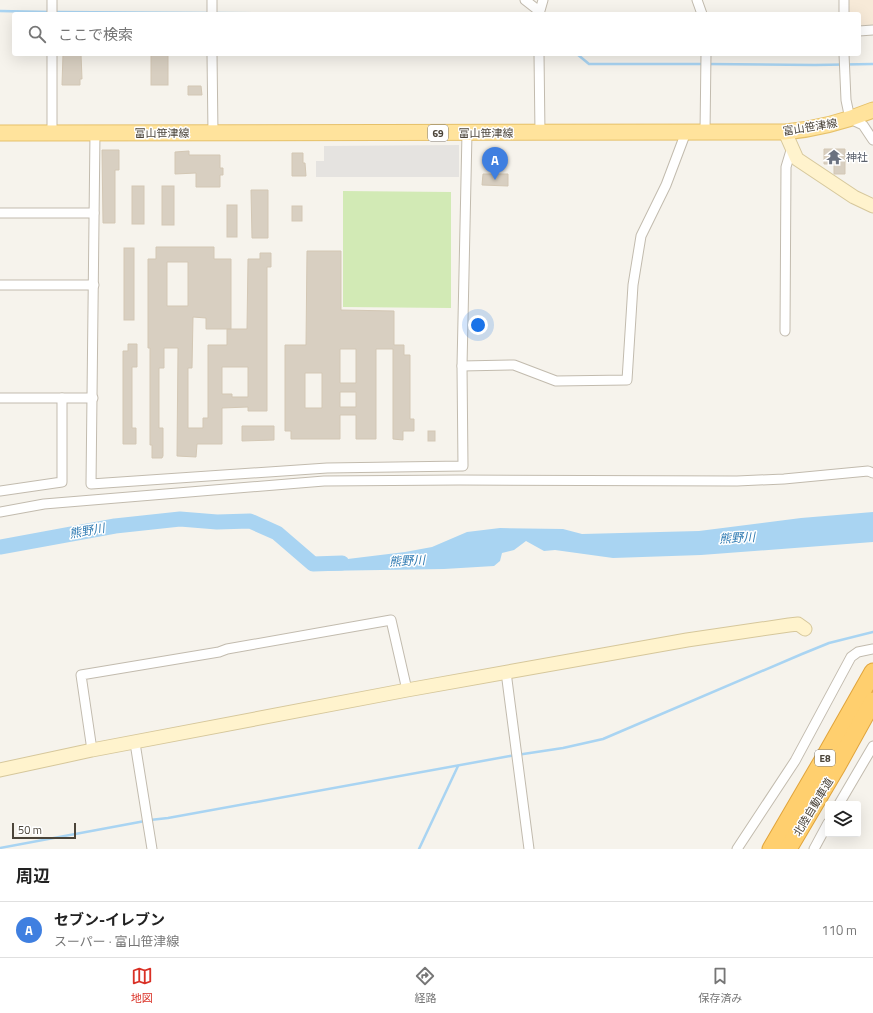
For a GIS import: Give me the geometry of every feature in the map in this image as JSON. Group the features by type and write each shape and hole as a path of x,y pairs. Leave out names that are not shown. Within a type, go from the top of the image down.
{"highway":[{"name":"北陸自動車道","path":"776,847 873,672"},
{"name":"北陸自動車道","path":"776,847 837,766 873,702"}],"main road":[{"name":"富山笹津線","path":"0,133 213,134 785,132 826,126 873,110"}],"street":[{"path":"52,0 52,12"},
{"path":"212,0 212,12"},
{"path":"525,0 538,12"},
{"path":"539,12 543,0"},
{"path":"697,0 701,12"},
{"path":"844,0 844,12"},
{"path":"861,30 873,30"},
{"path":"52,56 52,133"},
{"path":"212,56 213,134"},
{"path":"540,56 540,133"},
{"path":"705,132 706,56"},
{"path":"844,56 846,100 850,119 863,125 873,140"},
{"path":"462,366 514,365 556,381 627,380 633,285 641,236 666,185 686,132"},
{"path":"785,132 797,159 854,197 873,206"},
{"path":"95,133 91,484 327,468 463,466 462,366 467,133"},
{"path":"785,331 786,167 792,148"},
{"path":"0,214 94,213"},
{"path":"0,285 94,286"},
{"path":"0,398 93,398"},
{"path":"0,491 62,482 62,398"},
{"path":"0,512 44,504 324,481 737,481 784,479 871,471"},
{"path":"92,750 81,675 392,620 407,690"},
{"path":"0,770 92,750 407,690 673,642 772,626 798,624 805,629"},
{"path":"737,849 795,761 851,657 858,652 873,649"},
{"path":"506,672 529,849"},
{"path":"135,743 152,849"},
{"path":"840,801 873,746"},
{"path":"814,849 825,829"}],"shaded area":[{"path":"849,0 873,0 873,25 861,26 861,12 849,12"},
{"path":"459,145 459,177 316,177 316,161 324,161 324,146"}],"green space":[{"path":"343,191 451,192 451,308 343,307"}],"water":[{"path":"873,512 873,542 701,555 613,558 555,550 544,551 526,541 514,550 502,553 500,561 494,566 444,569 318,571 323,562 405,552 432,547 467,532 500,528 563,529 582,534 699,531 801,518"}],"building":[{"path":"63,56 81,56 82,79 80,79 80,85 62,85"},
{"path":"151,56 168,56 168,85 151,85"},
{"path":"188,86 201,86 202,95 188,95"},
{"path":"824,149 845,149 845,174 834,174 834,164 824,164"},
{"path":"102,150 119,150 119,170 115,170 115,223 103,223"},
{"path":"189,151 189,155 220,155 220,168 223,168 223,175 220,175 220,187 196,187 196,173 175,174 175,152"},
{"path":"292,153 303,153 303,163 305,163 306,176 292,176"},
{"path":"483,174 508,174 508,186 482,185"},
{"path":"132,186 144,186 144,224 132,224"},
{"path":"162,186 174,186 174,225 162,225"},
{"path":"251,190 268,190 268,238 252,238"},
{"path":"227,205 237,205 237,237 227,237"},
{"path":"292,206 302,206 302,221 292,221"},
{"path":"156,247 214,247 214,259 231,259 231,329 247,329 248,259 260,259 260,253 271,253 271,267 267,267 267,411 248,411 248,407 222,408 222,444 197,444 196,457 177,456 178,348 164,348 164,368 159,368 159,428 163,428 163,456 162,458 152,458 152,445 150,445 150,348 148,348 148,259 156,259","holes":["167,262 188,262 188,306 167,306","193,317 206,318 206,329 227,329 227,345 208,345 208,418 203,418 203,428 188,428 188,368 192,368","222,367 248,367 248,397 232,397 232,394 222,394"]},
{"path":"124,248 134,248 134,320 124,320"},
{"path":"307,251 341,251 341,310 394,311 394,345 404,345 404,355 410,355 410,419 414,419 414,431 403,431 403,440 393,439 393,349 376,349 376,439 356,439 356,415 340,415 340,439 291,439 291,431 285,431 285,345 306,345","holes":["340,349 356,349 356,383 340,383","305,373 322,373 322,408 305,408","340,392 356,392 356,407 340,407"]},
{"path":"128,344 137,344 137,367 132,367 132,428 136,428 136,444 123,444 123,351 128,351"},
{"path":"242,426 274,426 274,440 242,441"},
{"path":"428,431 435,431 435,441 428,441"}],"waterway":[{"path":"0,11 49,12"},
{"path":"579,56 589,64 703,64"},
{"path":"708,64 873,64"},
{"name":"熊野川","path":"0,547 115,526 180,519 217,522 250,521 277,533 313,564 342,563"},
{"path":"150,820 510,756 563,748 603,739 829,643 873,632"},
{"path":"419,849 458,766"},
{"path":"0,848 145,821"}],"place":[{"name":"神社","path":"834,157"},
{"name":"セブン-イレブン","path":"495,180"}]}
